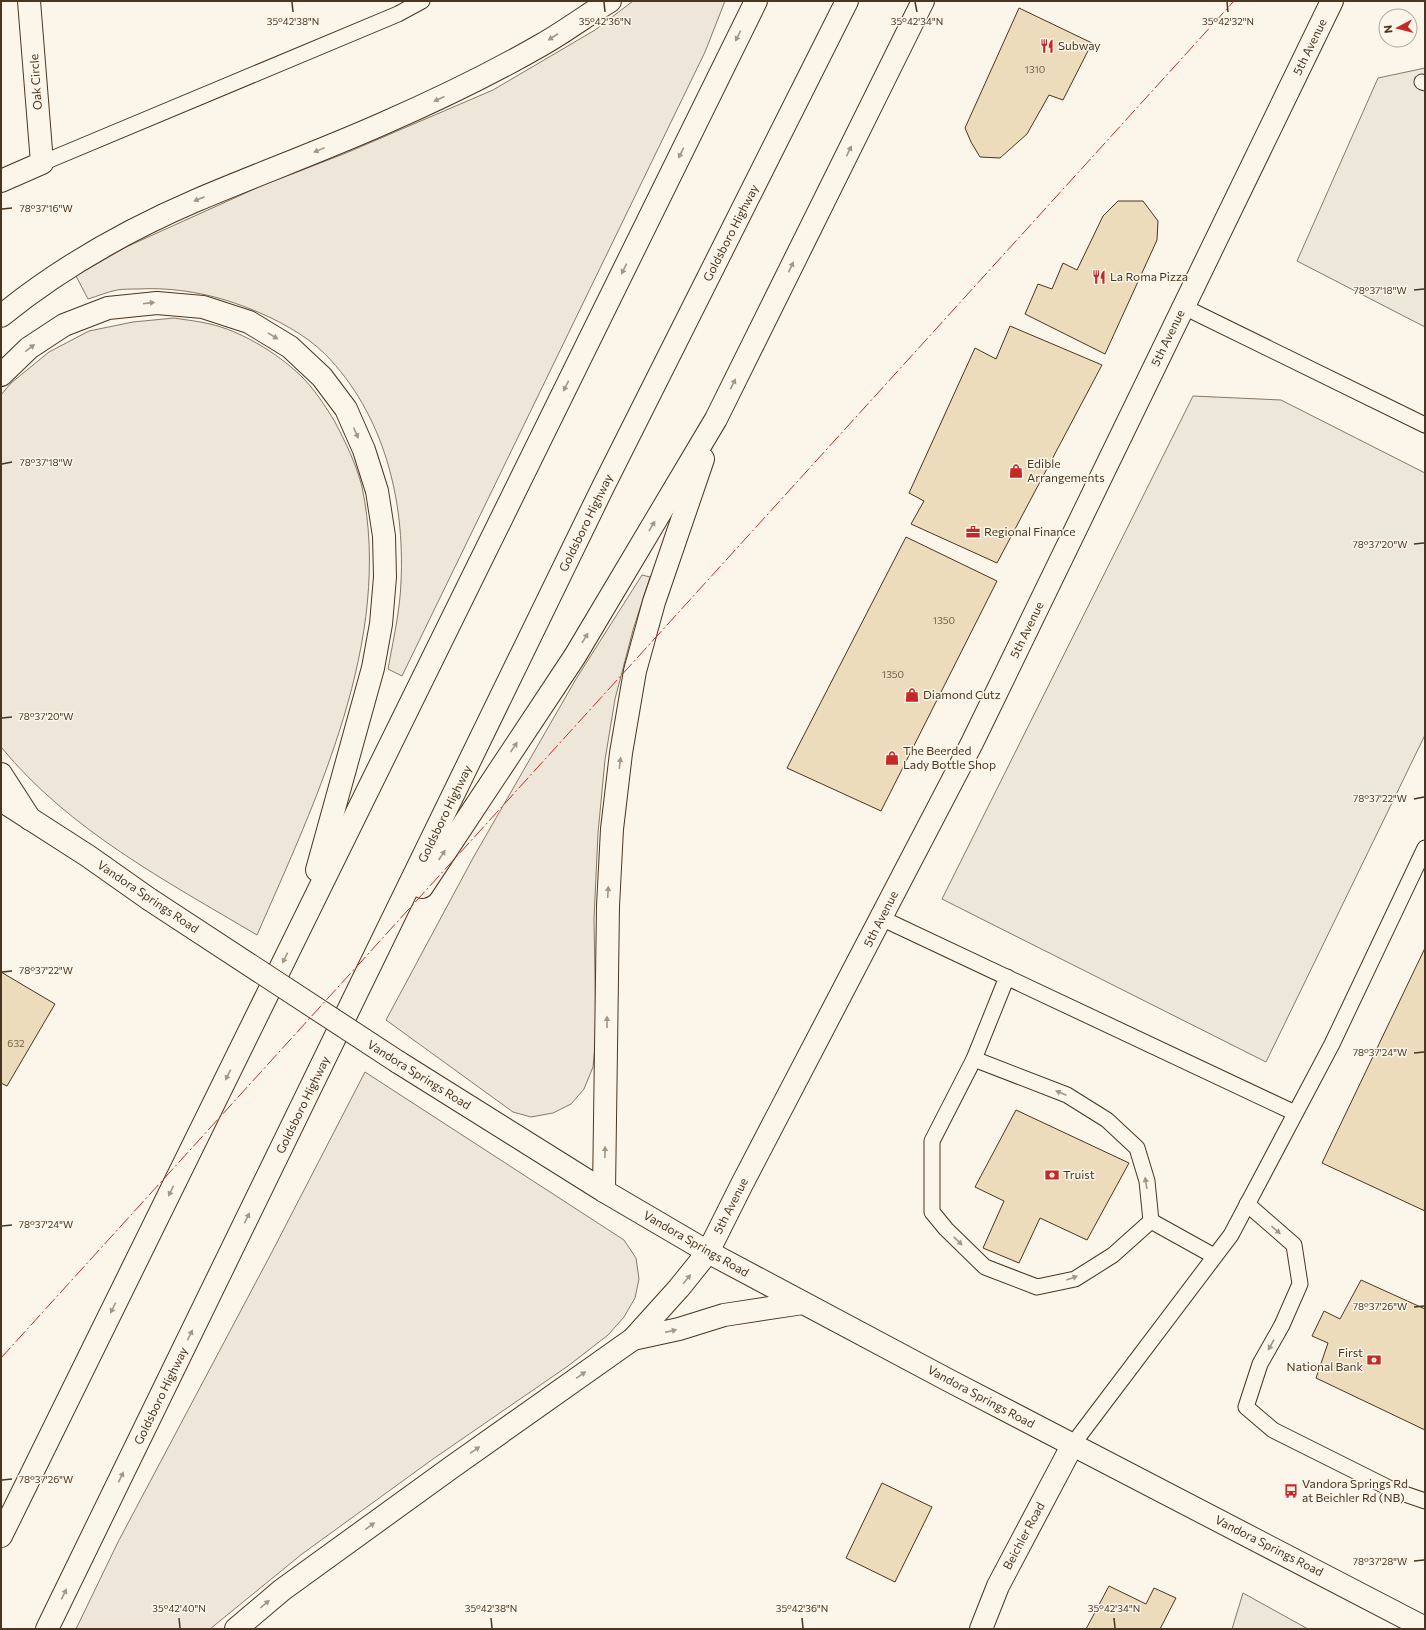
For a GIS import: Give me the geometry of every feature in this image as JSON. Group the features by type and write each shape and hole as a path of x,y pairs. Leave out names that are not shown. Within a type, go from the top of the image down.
{"main road":[{"name":"Oak Circle","path":"29,1 42,163"},
{"path":"1,316 27,295 63,270 126,234 195,201 380,125 460,89 543,44 610,1"},
{"path":"1,1536 756,1"},
{"name":"Goldsboro Highway","path":"47,1629 602,489 846,1"},
{"path":"374,958 575,656 716,419 922,1"},
{"name":"5th Avenue","path":"633,1339 679,1288 708,1252 972,743 1332,1"},
{"path":"1,181 42,163"},
{"path":"1,374 29,348 64,325 108,308 157,302 203,307 249,322 290,347 322,377 346,409 364,450 377,491 384,536 385,577 381,624 358,724 302,923"},
{"path":"604,1191 608,906 612,829 621,753 635,671 654,602 716,419"},
{"path":"1,774 30,819"},
{"name":"Vandora Springs Road","path":"1,800 398,1062 604,1191 708,1252 1425,1628"},
{"path":"236,1629 282,1590 633,1339 679,1329 724,1315 803,1303"},
{"name":"Beichler Road","path":"981,1629 998,1586 1072,1444"}],"lane":[{"path":"42,163 398,14 422,1"},
{"path":"1184,307 1425,425"},
{"path":"1072,1444 1231,1235 1332,1044 1425,848"},
{"path":"881,918 1295,1113"},
{"path":"1007,977 974,1060 932,1142 932,1212 946,1229 984,1267 1037,1287 1075,1279 1113,1255 1151,1221"},
{"path":"974,1060 1067,1095 1107,1120 1137,1148 1147,1181 1151,1221"},
{"path":"1247,1204 1294,1245 1300,1284 1282,1325 1260,1364 1246,1407 1273,1430 1393,1490 1425,1501"},
{"path":"1151,1221 1214,1256"}],"shaded area":[{"path":"633,1 725,1 705,52 402,676 388,669 398,615 401,582 399,520 394,490 387,460 376,431 362,403 345,378 325,354 299,333 279,322 235,303 194,292 166,289 117,290 88,299 76,276 126,247 261,186 346,153 493,90 595,30"},
{"path":"1425,68 1425,327 1297,261 1378,78"},
{"path":"174,318 222,327 246,337 270,351 300,375 314,391 335,422 347,445 362,487 369,544 367,602 358,660 344,717 325,774 257,935 154,874 88,829 57,804 28,777 1,747 1,395 11,383 49,352 89,331 133,322"},
{"path":"1193,396 1281,400 1425,473 1425,735 1266,1062 942,899"},
{"path":"642,575 650,577 633,630 615,699 605,760 598,833 594,919 596,1035 593,1067 584,1089 571,1104 553,1113 531,1117 513,1112 386,1020 473,858 576,679"},
{"path":"365,1072 624,1240 636,1258 639,1279 635,1298 624,1317 608,1335 568,1366 433,1459 302,1554 210,1629 76,1629 118,1542 273,1250"},
{"path":"1243,1593 1308,1629 1232,1629"}],"building":[{"path":"1019,8 1092,43 1063,100 1049,95 1027,134 1000,158 980,157 965,128"},
{"name":"La Roma Pizza","path":"1118,201 1143,201 1158,221 1157,240 1105,354 1025,314 1038,284 1052,289 1063,263 1077,270 1103,216"},
{"path":"1010,326 1102,365 997,563 911,524 924,501 909,493 975,348 996,359"},
{"path":"906,537 997,581 881,811 787,768"},
{"path":"1425,948 1425,1211 1322,1163"},
{"path":"1,972 55,1004 7,1086 1,1083"},
{"name":"Truist","path":"1016,1110 1129,1163 1087,1240 1040,1218 1019,1263 983,1248 1004,1201 975,1187"},
{"name":"First National Bank","path":"1361,1280 1425,1309 1425,1430 1316,1378 1328,1343 1312,1336 1324,1311 1340,1319"},
{"path":"882,1483 932,1507 895,1582 846,1558"},
{"path":"1109,1586 1146,1604 1154,1588 1176,1598 1160,1629 1086,1629"}],"power":[{"path":"1,1358 1234,1"}],"place":[{"name":"Subway","path":"1047,46"},
{"name":"La Roma Pizza","path":"1099,277"},
{"name":"Edible Arrangements","path":"1016,471"},
{"name":"Regional Finance","path":"973,532"},
{"name":"Diamond Cutz","path":"912,695"},
{"name":"The Beerded Lady Bottle Shop","path":"892,758"},
{"name":"Truist","path":"1052,1175"},
{"name":"First National Bank","path":"1374,1360"},
{"name":"Vandora Springs Rd at Beichler Rd (NB)","path":"1291,1491"}]}
